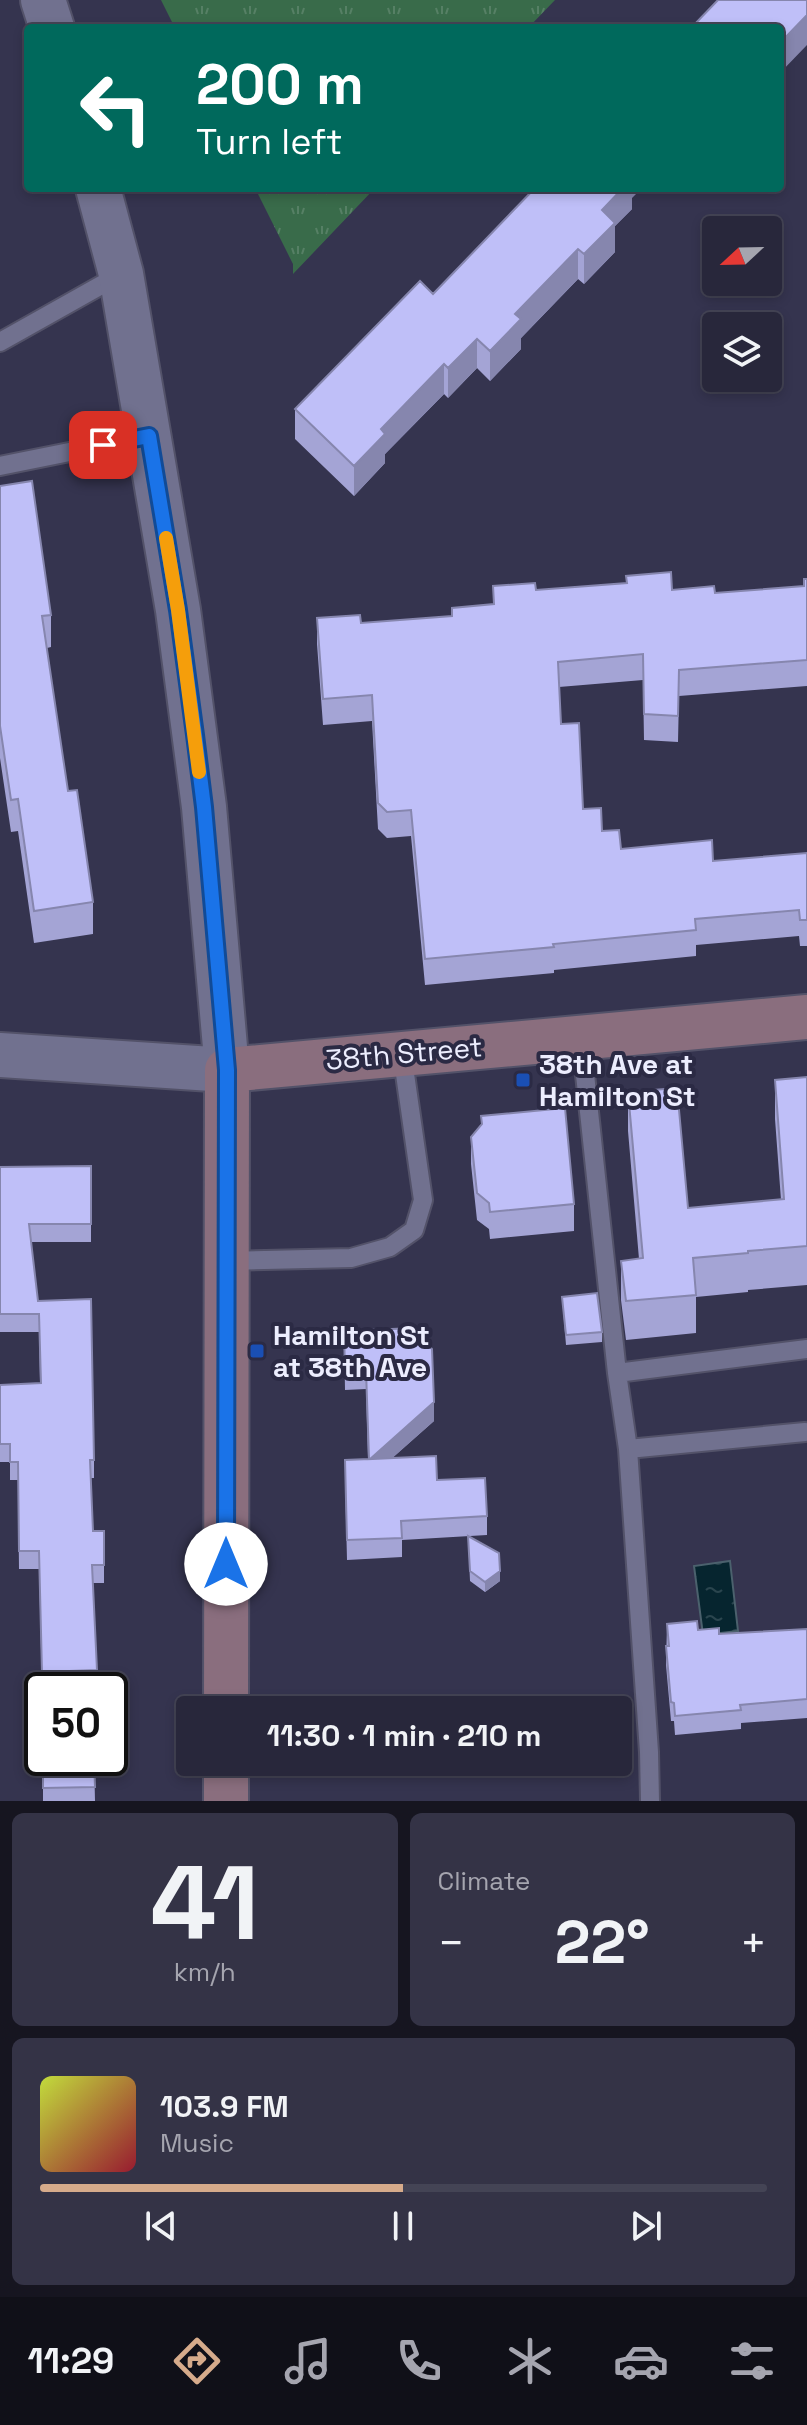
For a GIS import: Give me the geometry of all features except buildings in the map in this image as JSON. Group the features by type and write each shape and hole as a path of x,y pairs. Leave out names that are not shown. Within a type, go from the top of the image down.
{"main road":[{"name":"38th Street","path":"227,1070 807,1017"},
{"path":"226,1696 227,1070"},
{"path":"226,1776 226,1801"}],"street":[{"path":"43,0 51,24"},
{"path":"99,192 121,274 178,610 204,807 227,1070"},
{"name":"38th Street","path":"0,1055 227,1070"}],"lane":[{"path":"0,342 121,274"},
{"path":"0,466 149,436"},
{"path":"581,1037 628,1449 650,1801"},
{"path":"227,1261 351,1258 390,1247 414,1230 423,1200 402,1053"},
{"path":"617,1373 807,1349"},
{"path":"628,1449 805,1432"}],"green space":[{"path":"161,0 555,0 532,24 173,24"},
{"path":"257,192 371,192 293,274 293,264"}],"water":[{"path":"730,1561 738,1631 703,1635 694,1566"}],"slow traffic":[{"path":"166,538 199,772"}],"place":[{"name":"38th Ave at Hamilton St","path":"523,1080"},
{"name":"Hamilton St at 38th Ave","path":"257,1351"}],"route":[{"path":"103,445 149,436 178,610 204,807 227,1070 226,1564"}]}
